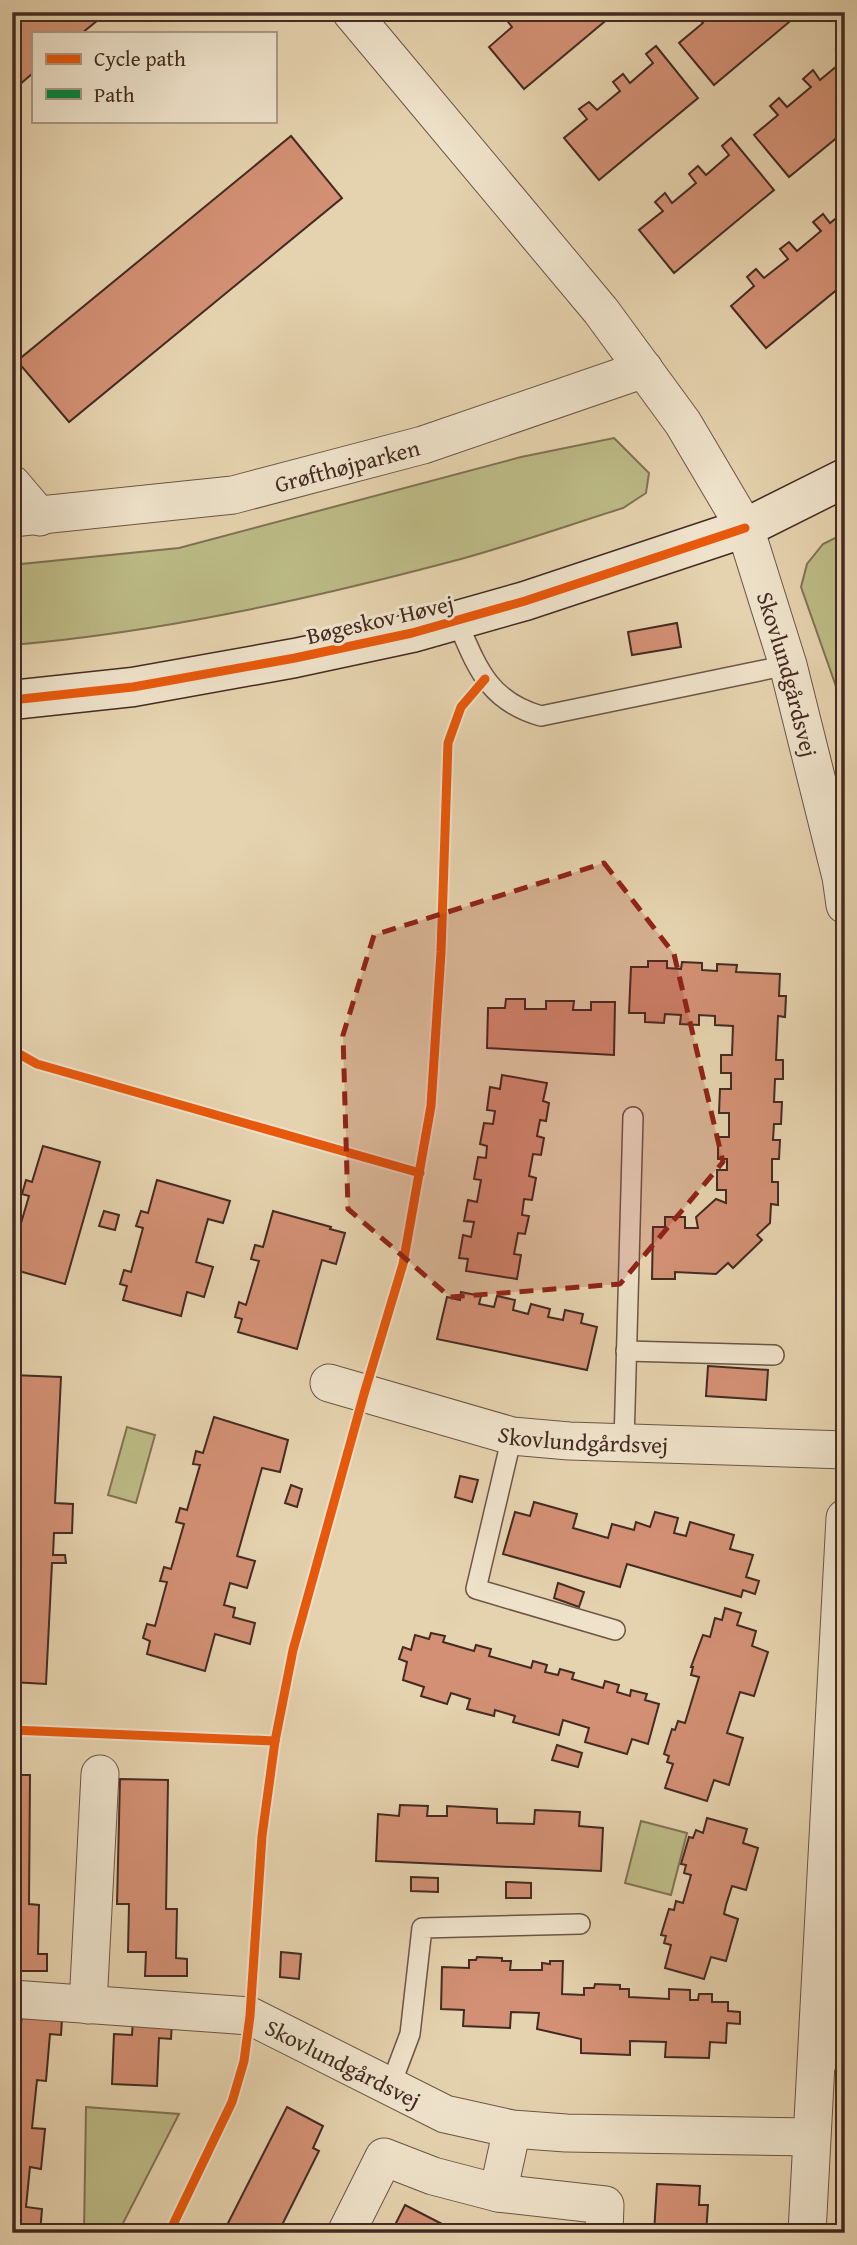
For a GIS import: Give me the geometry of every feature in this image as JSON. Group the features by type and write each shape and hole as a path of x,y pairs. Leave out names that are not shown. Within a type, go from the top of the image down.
{"street":[{"path":"351,12 592,300 683,423 745,527"},
{"name":"Grøfthøjparken","path":"12,484 26,517 233,495 423,445 644,369"},
{"name":"Bøgeskov Høvej","path":"12,700 133,687 281,661 412,633 525,601 745,527 845,478"},
{"name":"Skovlundgårdsvej","path":"745,527 788,665 841,877 845,905"},
{"name":"Skovlundgårdsvej","path":"329,1383 512,1436 624,1443 845,1450"},
{"path":"807,2233 811,2137 830,2058 845,1518"},
{"path":"88,2005 100,1774"},
{"name":"Skovlundgårdsvej","path":"12,1999 250,2017 445,2114 512,2129 566,2133 811,2137"},
{"path":"498,2193 512,2129"},
{"path":"346,2233 384,2157 433,2176 498,2193 605,2204 604,2233"}],"lane":[{"path":"457,621 479,672 492,689 506,702 522,711 541,716 788,665"},
{"path":"624,1443 633,1117"},
{"path":"626,1351 774,1355"},
{"path":"512,1436 476,1589 615,1630"},
{"path":"390,2087 410,2034 422,1928 580,1924"}],"highlighted area":[{"path":"604,863 674,954 723,1162 620,1284 450,1297 348,1209 343,1035 374,935"}],"shaded area":[{"path":"614,438 649,473 646,493 623,508 461,559 294,600 126,632 12,645 12,565 179,548 521,457"},
{"path":"845,533 845,712 801,587 807,564 823,544"},
{"path":"127,1427 155,1435 136,1503 108,1495"},
{"path":"641,1821 687,1833 671,1895 625,1883"},
{"path":"86,2107 179,2114 118,2233 84,2233"}],"building":[{"path":"12,12 108,12 83,32 32,32 32,74 12,91"},
{"path":"516,12 522,19 530,12 616,12 524,89 489,47 512,27 505,18"},
{"path":"709,12 712,15 716,12 801,12 714,85 679,43 703,23 695,14"},
{"path":"845,44 845,131 789,177 754,135 778,115 770,106 779,98 787,107 811,87 803,79 813,70 820,80 844,60 836,50"},
{"path":"656,46 698,98 599,180 564,138 587,119 579,109 589,102 597,110 620,91 613,82 623,74 630,83 653,63 646,54"},
{"path":"291,136 342,198 69,422 17,361"},
{"path":"731,138 774,190 674,273 639,230 663,211 655,202 665,193 672,203 696,183 689,174 698,166 706,175 729,155 722,146"},
{"path":"845,211 845,283 766,348 731,306 754,286 747,277 756,269 764,278 788,259 780,249 789,242 797,251 821,231 813,222 823,214 830,223"},
{"path":"677,623 681,647 632,655 628,632"},
{"path":"648,961 667,961 667,968 681,969 682,962 702,963 702,970 717,971 717,964 737,965 736,972 780,974 779,996 786,996 785,1017 778,1016 776,1060 783,1060 783,1079 775,1079 774,1102 782,1102 781,1124 774,1124 773,1140 780,1140 779,1159 772,1159 772,1182 778,1182 778,1205 771,1204 770,1223 757,1235 762,1240 733,1268 728,1263 716,1274 675,1272 675,1279 652,1279 653,1227 665,1227 665,1217 685,1217 685,1228 698,1228 696,1217 716,1199 726,1203 726,1190 717,1190 717,1170 727,1170 727,1159 718,1159 718,1137 729,1137 729,1113 719,1113 720,1089 731,1089 731,1073 721,1073 721,1055 732,1055 733,1026 715,1025 715,1016 699,1015 699,1025 680,1024 681,1015 665,1014 664,1023 645,1022 645,1013 629,1013 631,967 648,967"},
{"path":"506,999 525,999 525,1009 546,1009 546,1001 574,1001 573,1010 591,1010 591,1002 615,1002 614,1055 487,1048 488,1008 505,1008"},
{"path":"502,1075 547,1083 543,1101 549,1103 546,1121 540,1120 537,1136 544,1138 541,1155 533,1154 529,1176 536,1178 532,1200 524,1199 522,1215 529,1216 525,1234 518,1233 514,1254 521,1255 517,1279 466,1271 468,1259 459,1258 463,1235 471,1237 474,1222 464,1221 468,1200 477,1202 481,1180 474,1179 478,1157 486,1158 487,1146 480,1144 484,1123 493,1124 495,1111 487,1110 490,1087 500,1089"},
{"path":"43,1146 100,1162 65,1284 12,1269 12,1239 16,1240 29,1196 22,1194 26,1180 32,1182"},
{"path":"157,1180 230,1201 223,1223 208,1219 196,1262 213,1267 204,1297 187,1292 181,1316 123,1300 127,1286 120,1284 124,1270 131,1272 143,1228 136,1226 141,1211 148,1213"},
{"path":"104,1211 119,1215 115,1230 99,1226"},
{"path":"273,1211 345,1233 336,1264 322,1260 297,1349 238,1332 242,1319 235,1317 239,1302 246,1305 259,1261 251,1259 255,1245 263,1247"},
{"path":"461,1292 481,1296 479,1304 494,1307 497,1296 515,1300 513,1310 528,1314 531,1304 550,1309 548,1317 563,1320 565,1310 583,1314 581,1323 597,1327 587,1370 437,1339 447,1297 460,1300"},
{"path":"708,1366 768,1370 766,1400 706,1396"},
{"path":"12,1375 61,1377 55,1503 73,1504 72,1533 54,1533 53,1555 65,1555 66,1563 52,1563 46,1684 12,1682"},
{"path":"214,1417 288,1440 280,1472 262,1468 237,1556 255,1561 247,1588 230,1583 224,1605 235,1608 233,1617 255,1623 250,1644 215,1634 205,1671 147,1654 150,1641 143,1638 147,1624 155,1626 167,1582 160,1581 164,1567 171,1569 184,1524 176,1522 180,1508 187,1510 200,1465 193,1464 196,1451 203,1453"},
{"path":"460,1476 478,1480 472,1502 455,1497"},
{"path":"291,1485 302,1489 297,1507 285,1503"},
{"path":"534,1502 577,1514 573,1528 608,1538 612,1524 634,1530 636,1522 650,1527 655,1512 678,1518 674,1533 686,1536 690,1522 734,1535 730,1549 753,1555 746,1577 759,1581 755,1594 743,1590 741,1597 627,1564 620,1587 503,1554 515,1512 530,1516"},
{"path":"558,1583 584,1592 579,1607 554,1598"},
{"path":"725,1608 741,1613 737,1625 756,1631 752,1646 768,1652 754,1696 740,1692 727,1733 743,1738 729,1785 714,1780 707,1801 665,1788 673,1764 667,1762 669,1756 664,1754 672,1729 675,1730 678,1721 685,1723 699,1677 691,1675 691,1667 703,1635 710,1637 715,1618 722,1620"},
{"path":"431,1633 445,1636 443,1642 474,1651 476,1645 491,1649 489,1656 531,1668 533,1661 547,1665 545,1672 558,1675 560,1669 574,1673 572,1679 603,1688 605,1681 619,1685 617,1692 630,1696 631,1690 647,1694 645,1700 659,1704 648,1744 632,1739 627,1754 585,1742 589,1728 563,1720 559,1735 513,1722 515,1716 495,1710 494,1716 467,1709 470,1699 451,1693 447,1704 421,1696 424,1687 403,1680 407,1662 399,1659 403,1647 411,1650 415,1635 429,1639"},
{"path":"557,1745 582,1753 578,1767 552,1760"},
{"path":"12,1775 30,1775 29,1904 39,1905 38,1954 47,1954 47,1971 12,1971"},
{"path":"120,1779 168,1780 166,1909 177,1909 176,1958 187,1959 187,1976 145,1976 146,1952 128,1952 129,1904 117,1904"},
{"path":"400,1805 428,1806 427,1816 447,1816 447,1806 497,1809 497,1823 534,1824 535,1810 580,1812 579,1826 603,1828 601,1871 376,1861 378,1814 399,1816"},
{"path":"707,1818 747,1829 743,1843 758,1848 746,1890 732,1886 726,1905 724,1914 738,1919 726,1961 711,1957 704,1979 665,1968 671,1945 664,1943 666,1936 661,1935 669,1909 674,1910 676,1901 683,1903 691,1875 684,1873 686,1865 681,1864 689,1837 693,1838 696,1830 703,1833"},
{"path":"411,1877 438,1878 438,1892 411,1891"},
{"path":"506,1882 531,1883 531,1898 506,1898"},
{"path":"281,1952 301,1954 299,1979 280,1977"},
{"path":"477,1957 511,1961 510,1970 542,1970 542,1963 563,1961 562,1994 584,1995 584,1988 594,1988 595,1984 620,1985 620,1989 629,1989 629,1997 669,1999 669,1989 690,1990 690,2000 698,2000 699,1994 712,1994 712,2002 728,2002 728,2011 740,2012 740,2024 727,2023 726,2043 710,2042 709,2058 665,2057 666,2042 630,2041 630,2055 581,2053 581,2039 537,2029 539,2013 511,2012 510,2028 463,2026 464,2010 441,2009 442,1967 469,1968 469,1960 476,1960"},
{"path":"22,2014 62,2018 61,2035 50,2034 46,2081 37,2080 32,2128 45,2129 41,2169 30,2167 26,2207 42,2209 40,2233 12,2233 12,2033 20,2034"},
{"path":"133,2019 172,2021 171,2039 159,2038 157,2086 112,2084 114,2034 132,2035"},
{"path":"287,2107 323,2126 313,2148 319,2151 278,2233 223,2233"},
{"path":"657,2184 700,2186 699,2205 708,2205 706,2233 654,2233"},
{"path":"405,2205 446,2226 443,2233 391,2233"},
{"path":"498,2228 539,2230 539,2233 497,2233"}],"marked path":[{"path":"841,877 845,876"}],"cycle path":[{"path":"12,700 133,687 295,658 412,633 525,601 745,528"},
{"path":"169,2233 232,2102 244,2061 250,2016 262,1836 275,1741 293,1650 403,1264 431,1106 441,952 448,743 461,707 485,679"},
{"path":"12,1050 37,1064 420,1173"},
{"path":"12,1730 275,1741"}]}
